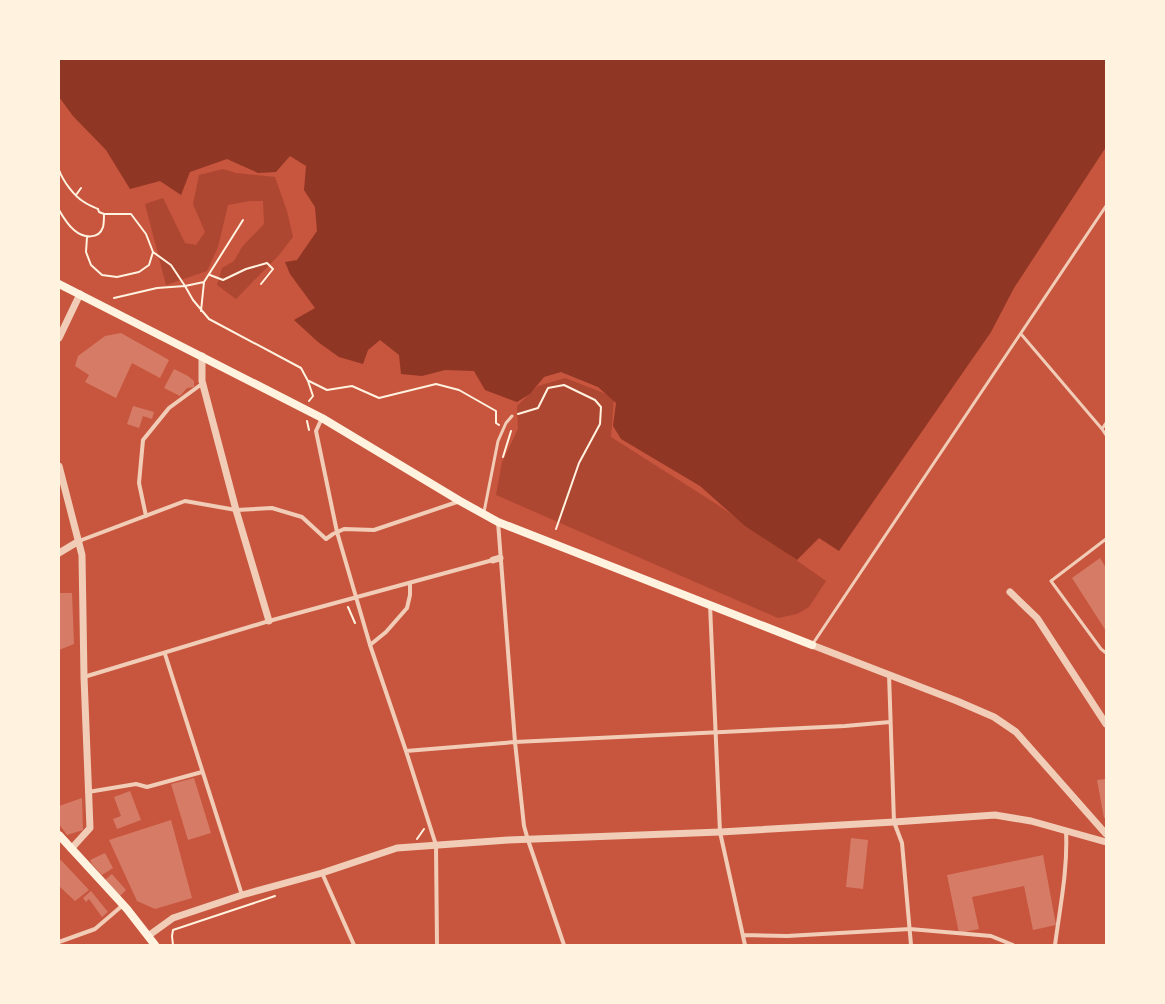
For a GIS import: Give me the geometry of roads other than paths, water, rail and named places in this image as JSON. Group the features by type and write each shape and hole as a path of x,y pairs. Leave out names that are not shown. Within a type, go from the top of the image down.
{"main road":[{"path":"59,284 304,408 498,522 812,644"},
{"path":"59,835 123,905 155,945"}],"street":[{"path":"59,338 80,294"},
{"path":"202,356 203,385 236,510 269,621"},
{"path":"146,516 139,483 143,440 169,408 199,386 203,385"},
{"path":"322,418 316,431 337,532 370,645 436,845 437,945"},
{"path":"59,466 82,555 84,677 90,828 71,849"},
{"path":"59,552 79,541 185,501 236,510 272,508 302,517 326,539 344,529 374,530 460,501"},
{"path":"498,522 515,742 524,826 564,945"},
{"path":"84,677 165,654 269,621 500,558"},
{"path":"370,645 386,632 407,608 410,595 410,583"},
{"path":"1010,592 1038,618 1106,724"},
{"path":"710,605 720,832 745,945"},
{"path":"812,644 957,700 994,717 1016,732 1106,834"},
{"path":"165,654 242,895"},
{"path":"889,674 894,822 902,843 911,945"},
{"path":"406,751 515,742 845,726 890,722"},
{"path":"88,792 136,784 147,787 202,772"},
{"path":"148,936 173,918 242,895 322,873 397,848 528,840 720,832 995,815 1031,821 1106,842"},
{"path":"1055,945 1065,874 1066,831"},
{"path":"322,873 354,945"},
{"path":"59,942 95,929 123,905"},
{"path":"744,935 787,936 910,929 991,936 1013,945"}],"lane":[{"path":"812,644 1106,206"},
{"path":"1021,334 1106,434"},
{"path":"484,514 498,441 506,423 512,416"},
{"path":"1102,429 1106,424"},
{"path":"1106,539 1051,581 1106,653"}]}
